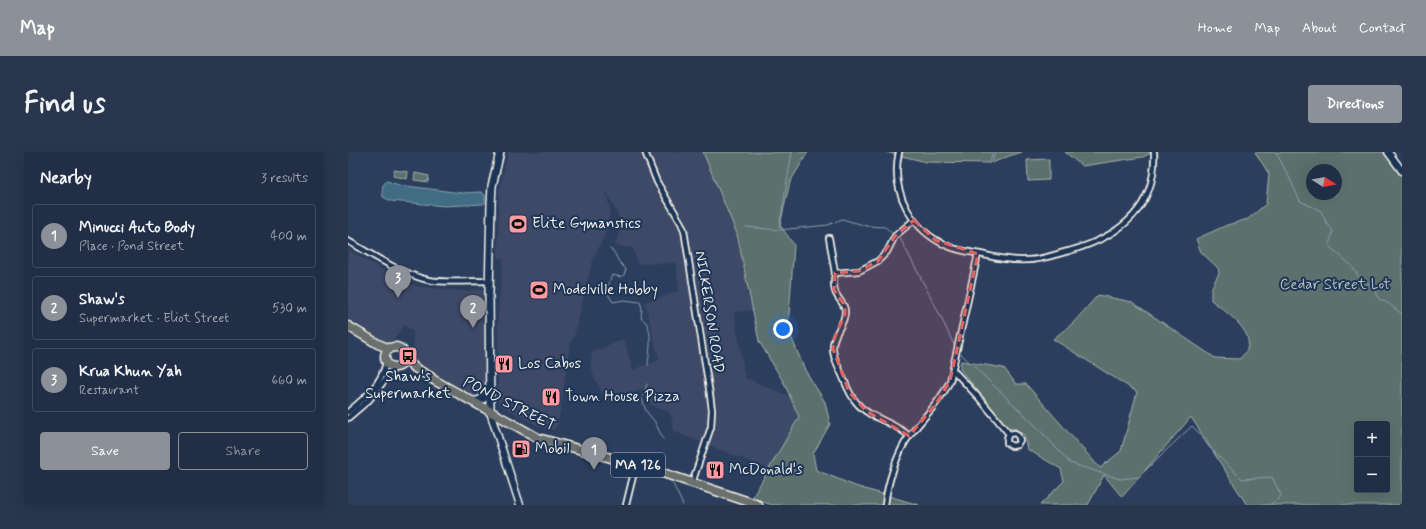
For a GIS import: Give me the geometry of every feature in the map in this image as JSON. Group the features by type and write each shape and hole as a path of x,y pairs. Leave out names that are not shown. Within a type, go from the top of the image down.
{"main road":[{"path":"490,412 492,186 500,152"},
{"name":"MA 126","path":"348,326 378,344 387,355 389,365 396,367"},
{"name":"MA 126","path":"387,355 393,347 399,348 404,352 405,358"},
{"path":"396,367 403,363 405,358"},
{"name":"POND STREET","path":"405,358 414,368 432,379 538,438 636,464 748,503 758,505"},
{"name":"POND STREET","path":"396,367 432,379"},
{"path":"470,401 478,401 484,398 490,381"}],"street":[{"name":"NICKERSON ROAD","path":"645,152 657,182 679,218 684,230 710,395 712,410 711,427 692,483"},
{"path":"899,152 897,173 899,190 904,203 914,220 926,234 951,248 1006,260 1030,260 1050,256 1090,245 1111,234 1127,222 1136,211 1146,194 1154,170 1154,152"},
{"path":"1388,152 1402,171"},
{"path":"835,273 859,270 878,261 887,252 895,236 914,220"},
{"path":"829,238 835,273 834,290 838,299 844,306 845,314 834,339 833,349 835,359 849,392 856,403 866,411 909,436"},
{"path":"348,241 414,276 430,280 490,281"},
{"path":"885,505 895,464 909,436 943,395 950,381 978,254"},
{"path":"348,418 369,400 383,380 387,355"},
{"path":"348,412 396,367"},
{"path":"953,370 980,399 1009,434"},
{"path":"490,412 520,505"},
{"path":"626,505 636,464"}],"highlighted area":[{"path":"914,220 935,240 978,254 950,381 936,404 909,436 866,411 849,392 833,349 834,339 845,314 845,306 834,290 835,273 859,271 878,261 895,236"}],"shaded area":[{"path":"508,152 704,152 737,234 753,310 734,312 745,378 789,396 799,417 769,469 673,431 672,418 668,411 659,409 650,404 650,386 607,402 594,377 591,365 592,352 624,339 633,370 659,360 645,302 679,291 676,263 637,264 633,248 615,246 620,229 619,217 605,189 610,208 608,226 593,259 574,337 570,343 557,426 554,429 549,429 536,425 502,406 498,402 498,313 503,259 498,258 499,191"},
{"path":"387,181 399,185 461,193 481,192 485,195 485,203 445,206 391,201 383,197 383,186"},
{"path":"348,250 406,283 420,287 463,291 485,289 485,389 478,398 472,398 452,388 415,363 413,331 404,325 392,342 385,343 361,326 348,319"}],"green space":[{"path":"703,152 808,152 790,182 780,225 794,245 788,329 805,370 825,402 830,424 813,454 816,470 855,486 919,505 772,505 752,498 799,417 784,383 759,341 737,234"},
{"path":"886,152 993,152 990,163 926,162"},
{"path":"995,152 1022,152 992,163"},
{"path":"1065,152 1153,152 1143,157 1082,166"},
{"name":"Cedar Street Lot","path":"1255,152 1383,152 1402,177 1402,505 1247,505 1191,417 1122,497 1104,475 1088,505 1040,505 1064,481 1061,469 1027,449 1024,435 1016,429 1008,428 960,369 961,361 1004,368 1016,384 1026,384 1100,468 1121,451 1137,392 1053,339 1073,323 1098,295 1132,302 1215,358 1239,359 1246,351 1248,343 1246,335 1241,326 1234,319 1211,300 1211,289 1219,273 1218,268 1201,252 1196,239 1227,225 1248,219 1266,204 1269,174"},
{"path":"1049,159 1049,180 1028,181 1027,160"},
{"path":"394,170 408,172 407,179 393,176"},
{"path":"415,173 429,176 428,182 414,180"}],"waterway":[{"path":"779,228 792,152"},
{"path":"1276,152 1300,201 1321,211 1326,222 1333,231 1329,246 1351,265 1361,280 1374,286 1379,299 1388,303 1402,314"},
{"path":"746,227 779,230 828,225 842,219 867,226 885,227 892,233"},
{"path":"900,238 954,345"},
{"path":"610,249 614,252 619,262 626,269 624,275 621,277 612,275 606,291 613,302 624,300 640,302 642,308 641,318 645,322 650,333 648,365"},
{"path":"961,354 1036,426 1070,463 1120,479 1139,477 1192,426 1209,447 1242,479 1272,477 1281,495 1269,505"},
{"path":"647,384 642,399 646,411 655,422 663,439"},
{"path":"673,484 683,505"}],"place":[{"name":"Elite Gymanstics","path":"518,224"},
{"name":"Modelville Hobby","path":"539,290"},
{"name":"Krua Khun Yah","path":"398,298"},
{"name":"Shaw's","path":"473,328"},
{"name":"Shaw's Supermarket","path":"408,356"},
{"name":"Los Cabos","path":"504,364"},
{"name":"Town House Pizza","path":"551,397"},
{"name":"Mobil","path":"521,449"},
{"name":"Minucci Auto Body","path":"594,470"},
{"name":"McDonald's","path":"715,470"}]}
